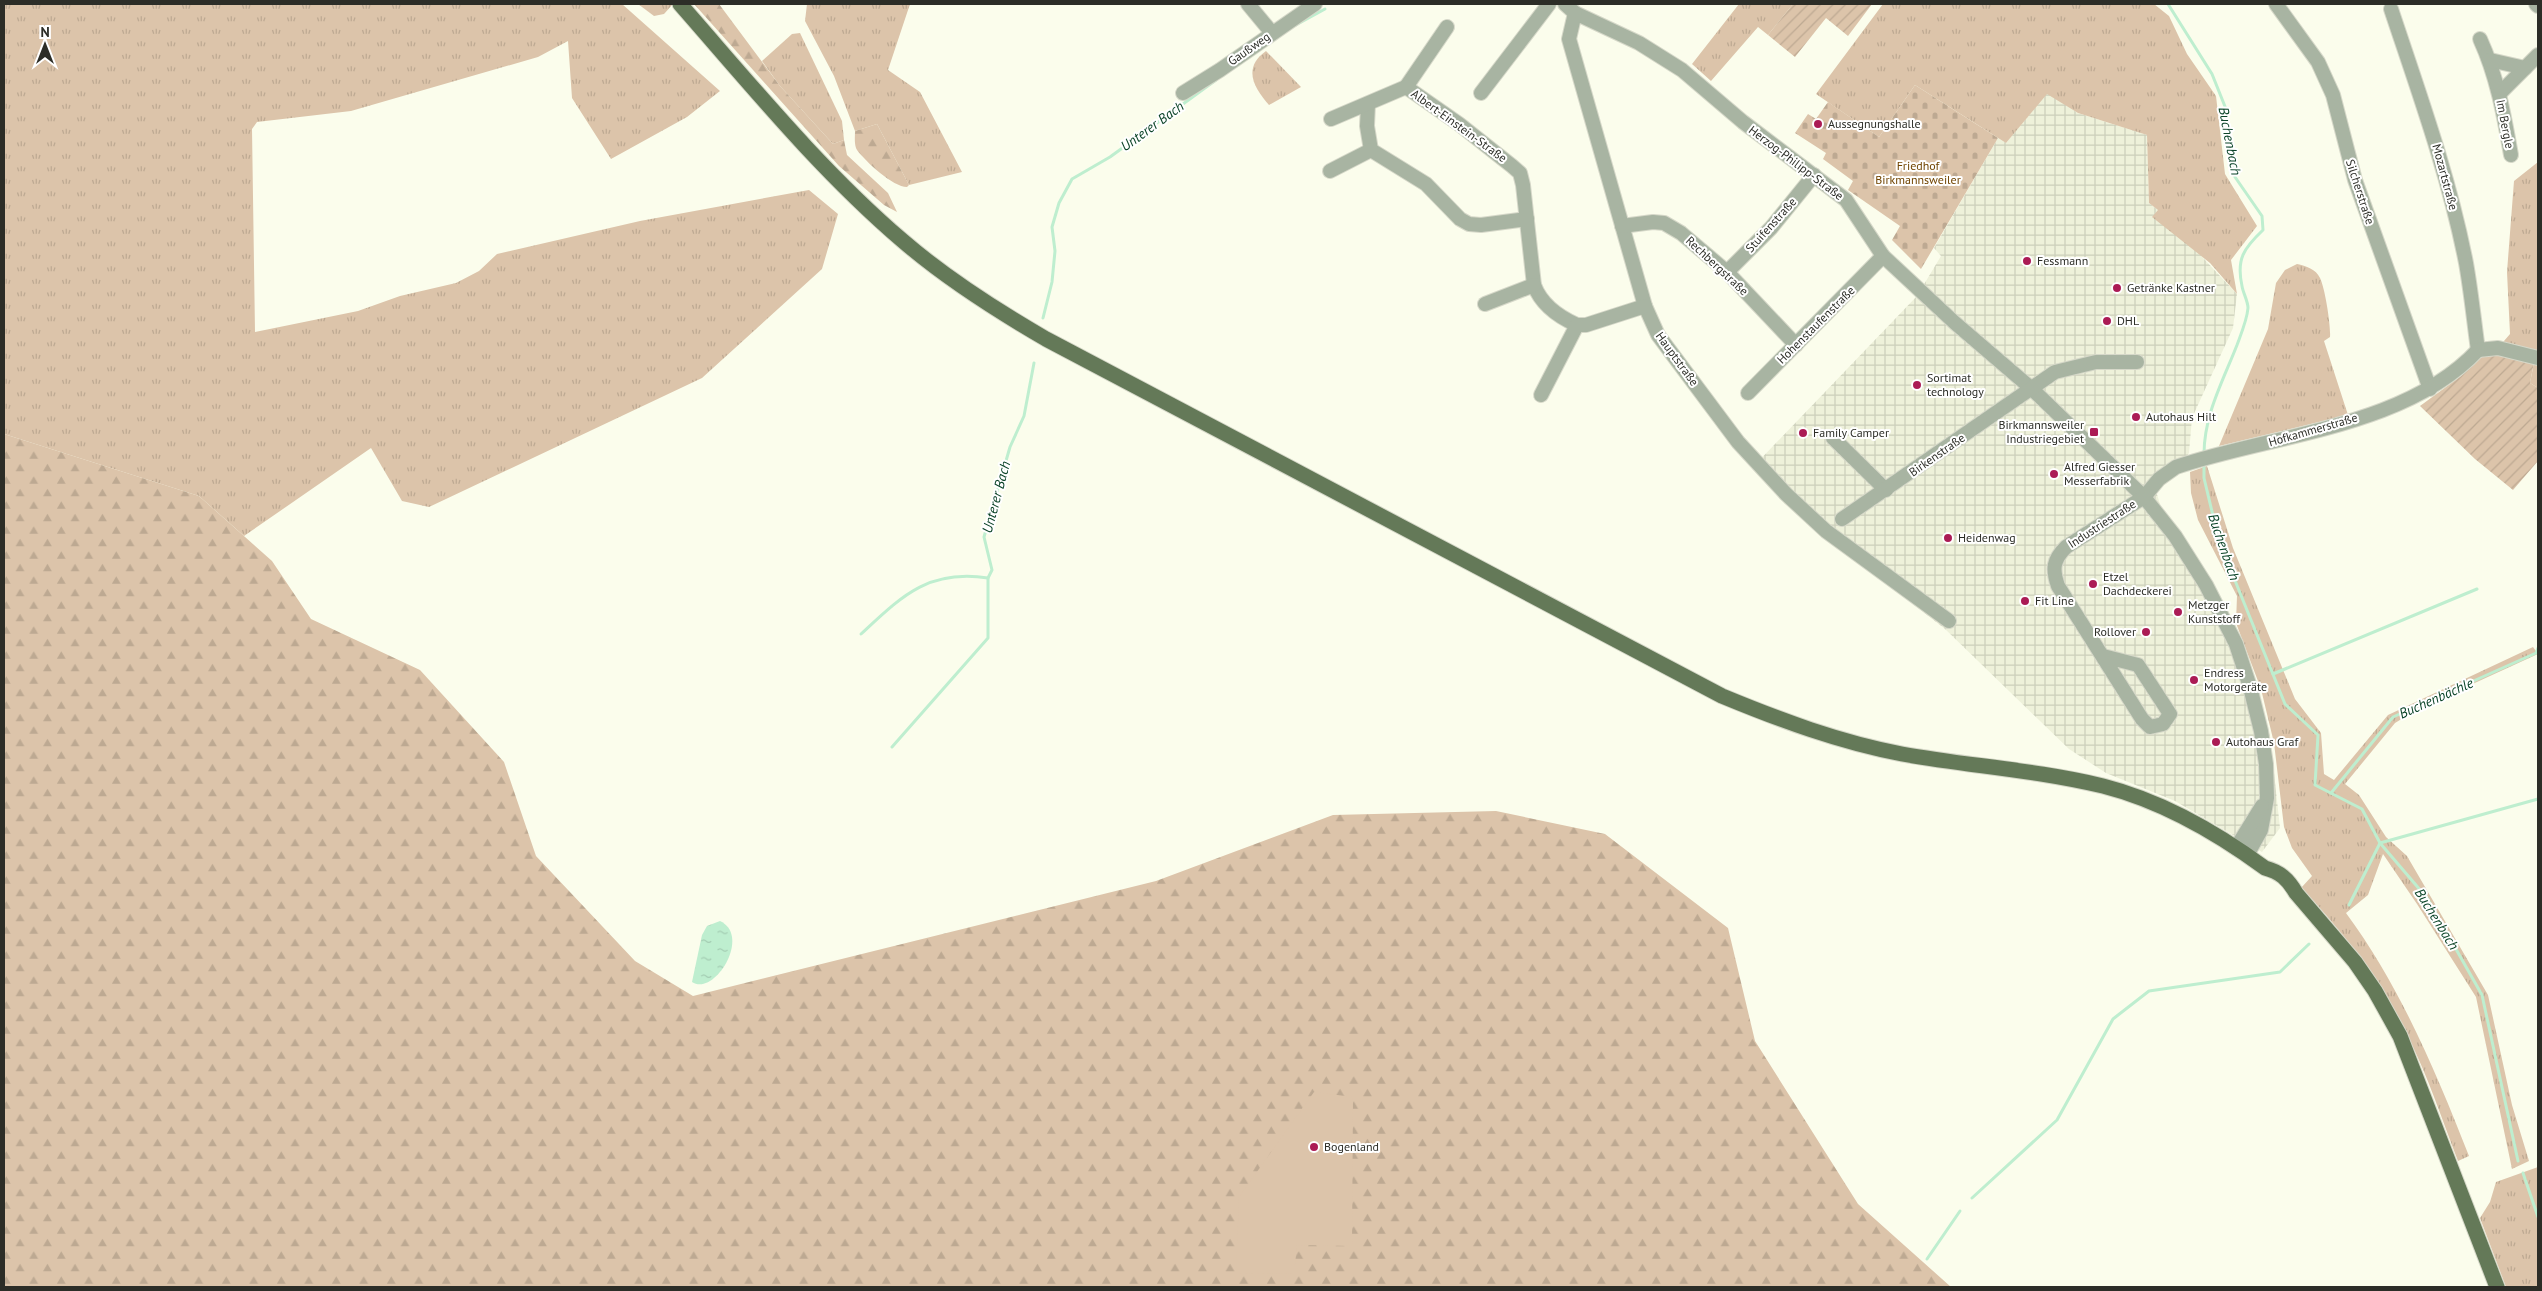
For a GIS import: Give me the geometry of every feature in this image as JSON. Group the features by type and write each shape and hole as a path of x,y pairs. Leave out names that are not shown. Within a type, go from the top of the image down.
{"main road":[{"path":"680,4 816,157 902,241 950,279 1001,313 1046,339 1722,696 1806,729 1854,742 1901,753 2048,775 2104,786 2150,802 2188,819 2242,852 2264,868 2271,879 2278,885 2296,893 2355,962 2375,991 2400,1036 2498,1287"}],"street":[{"path":"1248,4 1272,33"},
{"name":"Gaußweg","path":"1183,92 1315,4"},
{"path":"1481,93 1549,4"},
{"name":"Silcherstraße","path":"2276,4 2318,62 2333,96 2355,180 2430,388"},
{"name":"Herzog-Philipp-Straße","path":"1570,8 1639,43 1682,70 1743,122 1846,200 1883,256 1955,323 2032,389 2144,497 2174,536 2206,585 2236,644 2261,731 2266,764 2266,798 2242,852"},
{"name":"Hauptstraße","path":"1570,8 1568,39 1645,306 1658,336 1738,442 1786,494 1826,531 1949,621"},
{"name":"Mozartstraße","path":"2392,9 2451,198 2466,263 2478,350"},
{"path":"1406,88 1447,27"},
{"name":"Im Bergle","path":"2480,39 2490,60 2500,93 2511,155"},
{"name":"Im Bergle","path":"2500,93 2538,55"},
{"path":"2490,60 2525,68"},
{"name":"Albert-Einstein-Straße","path":"1331,119 1406,88 1459,124 1520,173 1534,285 1538,297 1566,320 1577,325"},
{"path":"1368,104 1367,126 1371,150 1426,184 1460,219 1469,224 1481,225 1527,219"},
{"path":"1330,171 1371,150"},
{"name":"Stuifenstraße","path":"1727,272 1771,228 1814,175"},
{"name":"Rechbergstraße","path":"1622,226 1653,222 1664,223 1681,233 1727,272 1796,345"},
{"name":"Hohenstaufenstraße","path":"1748,393 1883,256"},
{"path":"1484,304 1534,285"},
{"path":"1541,395 1577,325 1586,325 1645,306"},
{"path":"2478,350 2498,348 2538,358"},
{"name":"Hofkammerstraße","path":"2144,497 2159,479 2176,467 2216,455 2311,432 2400,403 2430,388 2464,365 2478,350"},
{"path":"2032,389 2055,372 2068,367 2096,362 2137,362"},
{"name":"Birkenstraße","path":"1842,519 2032,389"},
{"path":"1833,438 1886,490"},
{"name":"Industriestraße","path":"2103,656 2138,665 2170,714 2163,724 2150,727 2142,720 2058,586 2054,573 2054,564 2057,556 2066,547 2144,497"}],"shaded area":[{"path":"2047,93 2078,113 2147,135 2149,203 2158,210 2237,294 2233,328 2192,418 2189,453 2173,478 2156,491 2163,514 2241,646 2270,736 2280,828 2262,852 2175,801 2106,773 2069,749 1945,629 1784,503 1753,467 1917,296 1941,256 1934,248 1998,138 2006,143"}],"green space":[{"path":"4,4 622,4 720,91 687,117 611,159 572,98 568,41 538,57 351,111 257,122 252,129 255,332 358,311 400,296 456,283 479,271 497,254 640,221 809,190 838,214 822,269 702,378 429,507 402,501 371,448 244,536 199,496 4,434"},
{"path":"638,4 673,4 664,14 654,16"},
{"path":"694,4 719,4 780,86 833,144 844,140 847,155 888,193 897,212 884,205 839,166"},
{"path":"807,4 910,4 888,70 920,92 962,172 909,185 877,124 855,131 834,76 805,21"},
{"path":"1739,4 1793,4 1768,35 1758,27 1711,81 1692,64"},
{"path":"1793,4 1872,4 1848,36 1826,18 1795,57 1768,35"},
{"path":"1883,4 2154,4 2169,16 2187,54 2216,96 2225,174 2257,226 2231,260 2237,294 2210,263 2152,217 2158,210 2149,203 2147,135 2078,113 2047,94 2006,143 1915,85 1879,137 1816,94"},
{"path":"800,33 842,121 844,140 833,144 780,86 762,61 792,34"},
{"path":"1266,51 1301,87 1269,105 1255,85 1252,71 1254,64"},
{"name":"Friedhof Birkmannsweiler","path":"1915,85 1998,138 1921,269 1892,240 1900,226 1848,190 1853,181 1823,159 1826,153 1795,133 1808,114 1816,119 1828,102 1879,137"},
{"path":"877,124 909,185 907,187 901,186 887,178 873,167 857,150 855,131"},
{"path":"2538,162 2538,357 2498,348 2510,334 2507,272 2514,181"},
{"path":"2297,264 2313,270 2322,283 2330,332 2330,337 2324,341 2348,415 2219,446 2268,329 2276,283 2285,270"},
{"path":"2483,354 2498,354 2534,362 2530,383 2538,388 2538,461 2513,490 2475,459 2420,406 2461,376"},
{"path":"2534,362 2538,362 2538,388 2530,383"},
{"path":"4,434 199,496 272,561 311,619 420,670 504,762 536,856 635,961 693,996 1156,881 1333,815 1496,811 1605,834 1728,928 1755,1041 1858,1204 1951,1287 4,1287"},
{"path":"2207,466 2233,548 2295,699 2321,733 2324,774 2334,780 2388,715 2533,647 2538,654 2418,709 2395,723 2345,784 2359,795 2386,837 2407,856 2488,995 2512,1105 2529,1161 2512,1169 2476,997 2383,854 2368,895 2346,913 2383,970 2430,1061 2469,1156 2458,1161 2422,1067 2386,997 2360,958 2332,922 2301,888 2312,876 2292,848 2284,827 2274,743 2261,689 2236,623 2237,596 2198,520 2191,493 2190,472"},
{"name":"Bogenland","path":"1314,1092 1353,1097 1352,1246 1297,1245 1294,1274 1236,1273 1239,1197"},
{"path":"2538,1167 2538,1287 2506,1287 2480,1218 2490,1202 2496,1182"}],"water":[{"path":"720,921 729,929 732,939 731,951 726,963 710,981 701,984 692,982 702,935 707,926"}],"waterway":[{"name":"Buchenbach","path":"2168,4 2212,74 2226,109 2235,177 2262,216 2263,230 2246,249 2241,261 2240,277 2248,305 2247,313 2211,412 2207,426 2204,454"},
{"name":"Unterer Bach","path":"1294,26 1325,9"},
{"name":"Unterer Bach","path":"1043,318 1052,282 1055,251 1052,227 1059,203 1072,179 1110,157 1216,80"},
{"name":"Unterer Bach","path":"892,747 988,638 988,578 992,570 984,537 1010,447 1024,416 1034,363"},
{"name":"Buchenbach","path":"2204,462 2204,478 2219,541 2285,704 2318,735 2315,785 2362,809 2380,843 2427,898 2482,995 2518,1161"},
{"path":"861,634 903,597 917,588 949,578 967,576 988,578"},
{"path":"2273,674 2477,589"},
{"name":"Buchenbächle","path":"2331,793 2393,717 2536,653 2538,648"},
{"path":"2349,905 2380,843 2538,799"},
{"path":"1972,1198 2057,1120 2113,1019 2149,991 2280,972 2309,944"},
{"name":"Buchenbach","path":"2523,1173 2538,1217"},
{"path":"1927,1259 1960,1211"}],"place":[{"name":"Aussegnungshalle","path":"1818,124"},
{"name":"Fessmann","path":"2027,261"},
{"name":"Getränke Kastner","path":"2117,288"},
{"name":"DHL","path":"2107,321"},
{"name":"Sortimat technology","path":"1917,385"},
{"name":"Autohaus Hilt","path":"2136,417"},
{"name":"Birkmannsweiler Industriegebiet","path":"2094,432"},
{"name":"Family Camper","path":"1803,433"},
{"name":"Alfred Giesser Messerfabrik","path":"2054,474"},
{"name":"Heidenwag","path":"1948,538"},
{"name":"Etzel Dachdeckerei","path":"2093,584"},
{"name":"Fit Line","path":"2025,601"},
{"name":"Metzger Kunststoff","path":"2178,612"},
{"name":"Rollover","path":"2146,632"},
{"name":"Endress Motorgeräte","path":"2194,680"},
{"name":"Autohaus Graf","path":"2216,742"},
{"name":"Bogenland","path":"1314,1147"}]}
